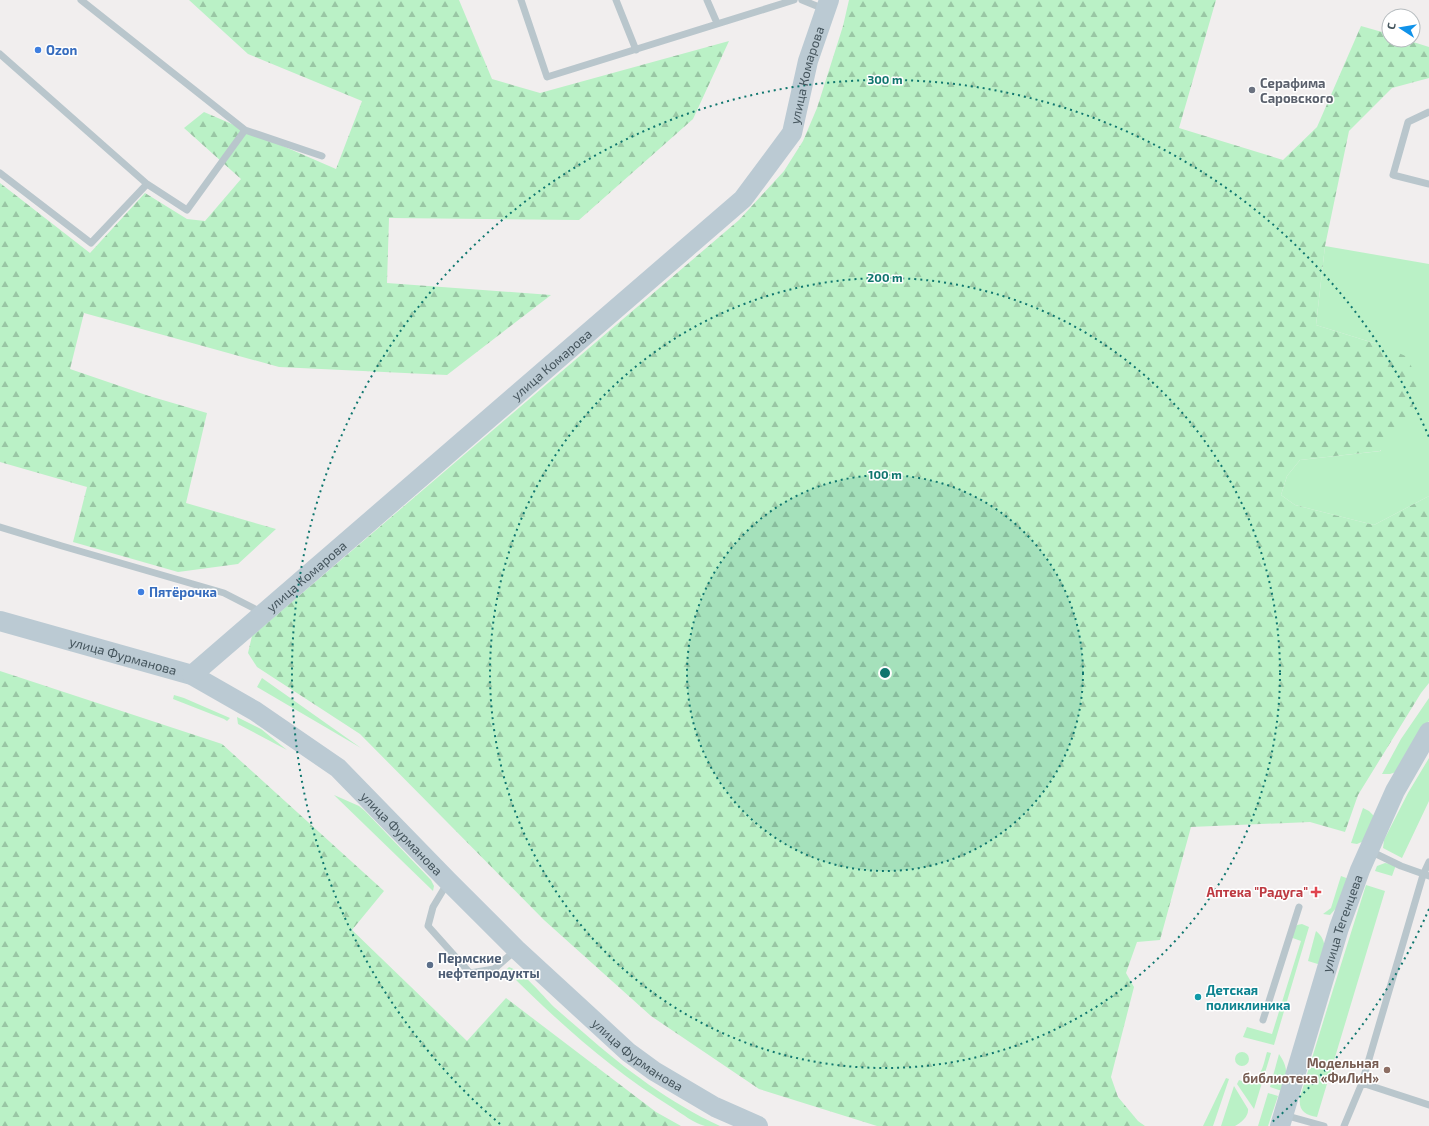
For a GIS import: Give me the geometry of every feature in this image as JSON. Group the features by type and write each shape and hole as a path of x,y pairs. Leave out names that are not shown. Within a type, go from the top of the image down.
{"main road":[{"name":"улица Комарова","path":"192,675 743,199 792,133 808,61 828,5"},
{"name":"улица Фурманова","path":"0,621 192,675 255,711 338,768 448,882 516,949 628,1052 654,1071 715,1107 758,1126"},
{"name":"улица Тегенцева","path":"1282,1120 1339,928 1368,850 1395,791 1429,732"}],"lane":[{"path":"81,0 245,130 322,156"},
{"path":"521,0 547,77 794,0"},
{"path":"616,0 636,50"},
{"path":"707,0 717,23"},
{"path":"802,0 828,5"},
{"path":"0,54 147,184 188,210 245,130"},
{"path":"1429,112 1408,122 1393,175 1429,184"},
{"path":"0,173 91,243 147,184"},
{"path":"0,527 224,593 263,614"},
{"path":"1368,850 1426,876"},
{"path":"1344,1126 1362,1083 1429,862"},
{"path":"448,882 433,907 428,926 470,973 494,969 516,949"},
{"path":"1263,1020 1299,907"},
{"path":"1362,1083 1429,1104"},
{"path":"1282,1120 1324,1126"}],"green space":[{"path":"189,0 459,0 492,79 540,93 729,41 693,119 579,220 389,218 387,283 551,295 447,375 279,367 84,313 70,369 149,396 207,413 186,503 276,529 238,564 178,572 73,542 87,487 0,462 0,183 90,253 145,193 187,219 205,221 241,179 184,128 204,112 336,169 362,101 248,54"},
{"path":"849,0 1216,0 1179,128 1283,160 1317,127 1361,26 1381,32 1381,48 1421,48 1421,44 1429,47 1429,78 1392,88 1349,131 1325,246 1316,325 1377,344 1408,357 1418,385 1409,422 1380,451 1300,460 1287,476 1281,495 1295,505 1374,525 1429,496 1429,683 1421,693 1358,795 1345,832 1310,822 1191,827 1160,940 1137,942 1126,973 1134,987 1111,1077 1118,1097 1138,1121 1145,1126 877,1126 759,1089 651,1016 544,920 360,734 257,667 248,653 252,636 739,220 784,171 803,141 817,108 843,26"},
{"path":"1325,246 1429,264 1429,496 1374,525 1295,505 1281,495 1287,476 1300,460 1381,451 1377,344 1316,325"},
{"path":"0,671 222,744 384,891 352,930 467,1041 506,998 656,1112 681,1126 0,1126"},
{"path":"262,678 361,748 257,687"},
{"path":"174,695 230,718 227,721 173,699"},
{"path":"1429,698 1429,721 1396,772 1382,774 1401,739"},
{"path":"237,717 261,729 287,750 238,724"},
{"path":"1429,758 1429,801 1402,858 1383,848 1384,840 1408,793"},
{"path":"334,795 359,806 365,811 431,880 434,886 433,891"},
{"path":"1363,808 1374,816 1364,841 1357,844 1351,843"},
{"path":"1385,863 1396,865 1392,876 1375,871 1377,866"},
{"path":"1341,876 1349,879 1338,906 1330,915 1323,914 1331,908"},
{"path":"1366,885 1385,891 1317,1117 1306,1113 1301,1109 1300,1097"},
{"path":"1302,924 1309,927 1274,1045 1243,1037 1247,1027 1272,1034 1301,941 1287,936 1297,925"},
{"path":"1316,931 1324,943 1324,956 1321,965 1308,961"},
{"path":"509,967 527,979 554,1007 632,1072 683,1107 720,1126 705,1126 697,1123 628,1078 585,1044 545,1008 506,970"},
{"path":"1239,1052 1245,1052 1249,1056 1249,1062 1245,1066 1239,1066 1235,1062 1235,1056"},
{"path":"1267,1052 1271,1053 1254,1109 1237,1084 1239,1080 1244,1082 1255,1078 1261,1072"},
{"path":"1279,1054 1286,1068 1282,1091 1270,1087"},
{"path":"1226,1078 1229,1079 1213,1126 1203,1126"},
{"path":"1234,1086 1248,1109 1248,1112 1246,1117 1235,1126 1221,1126"},
{"path":"1268,1093 1278,1096 1268,1126 1258,1126"}],"place":[{"name":"Ozon","path":"38,50"},
{"name":"Серафима Саровского","path":"1252,90"},
{"name":"Пятёрочка","path":"141,592"},
{"name":"Аптека \"Радуга\"","path":"1316,892"},
{"name":"Пермские нефтепродукты","path":"430,965"},
{"name":"Детская поликлиника","path":"1198,997"},
{"name":"Модельная библиотека «ФиЛиН»","path":"1387,1070"}]}
